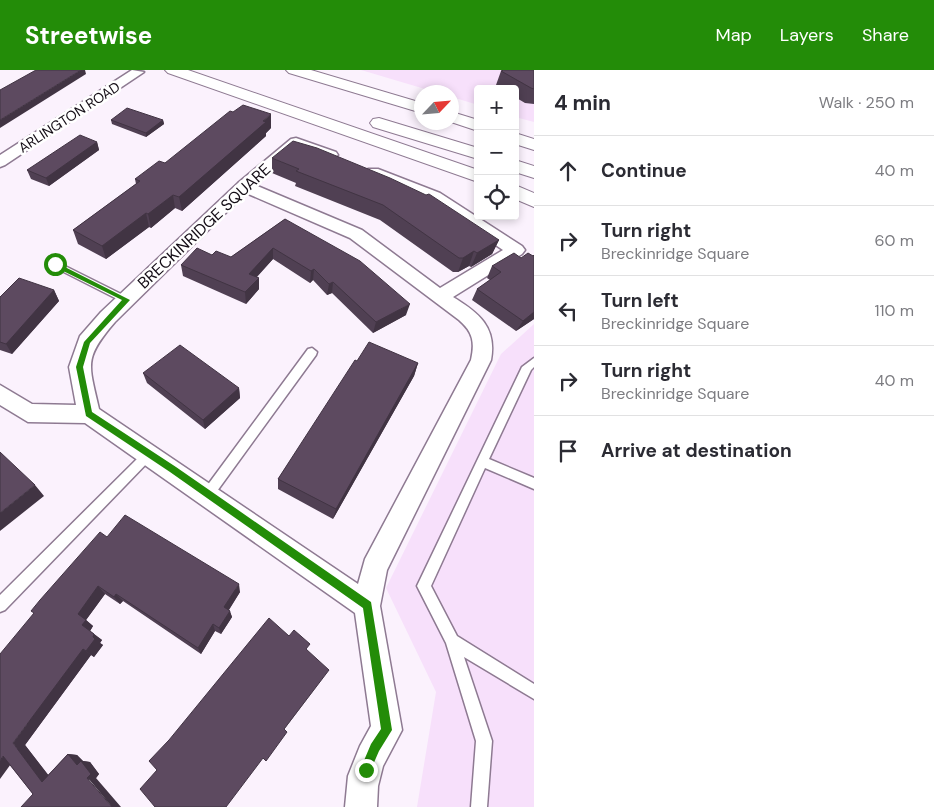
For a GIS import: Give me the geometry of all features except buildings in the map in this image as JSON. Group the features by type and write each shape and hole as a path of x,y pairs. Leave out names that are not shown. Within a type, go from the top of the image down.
{"highway":[{"path":"173,70 475,175"},
{"path":"219,70 328,106"},
{"path":"294,70 414,105"},
{"path":"459,116 474,119"},
{"path":"366,118 474,153"},
{"path":"459,120 474,125"},
{"path":"519,131 534,134"},
{"path":"519,139 534,145"},
{"path":"519,167 534,172"},
{"path":"519,191 534,193"},
{"path":"519,192 534,201"}],"street":[{"name":"ARLINGTON ROAD","path":"0,162 138,72"},
{"name":"BRECKINRIDGE SQUARE","path":"89,414 80,367 87,342 126,300 244,186 296,142 342,160"},
{"path":"360,167 434,196 516,250 439,297"},
{"path":"244,186 356,234 470,318 477,326 484,340 483,354 374,568 367,606 387,730 374,748 366,770 361,807"},
{"path":"0,394 28,413 89,414 208,494 367,606"}],"lane":[{"path":"55,264 126,300"},
{"path":"208,494 312,352"},
{"path":"479,807 484,741 452,641 424,586 527,367 534,362"},
{"path":"0,605 149,454"},
{"path":"483,462 534,484"},
{"path":"452,641 534,692"}],"shaded area":[{"path":"361,70 534,70 534,122 519,118 519,85 474,85 474,104 459,99 459,85 414,86"},
{"path":"534,324 534,807 417,807 436,692 386,588 501,354"}],"route":[{"path":"55,264 126,300 108,317 87,342 80,367 89,414 173,470 367,606 387,730 374,748 366,770"}]}
